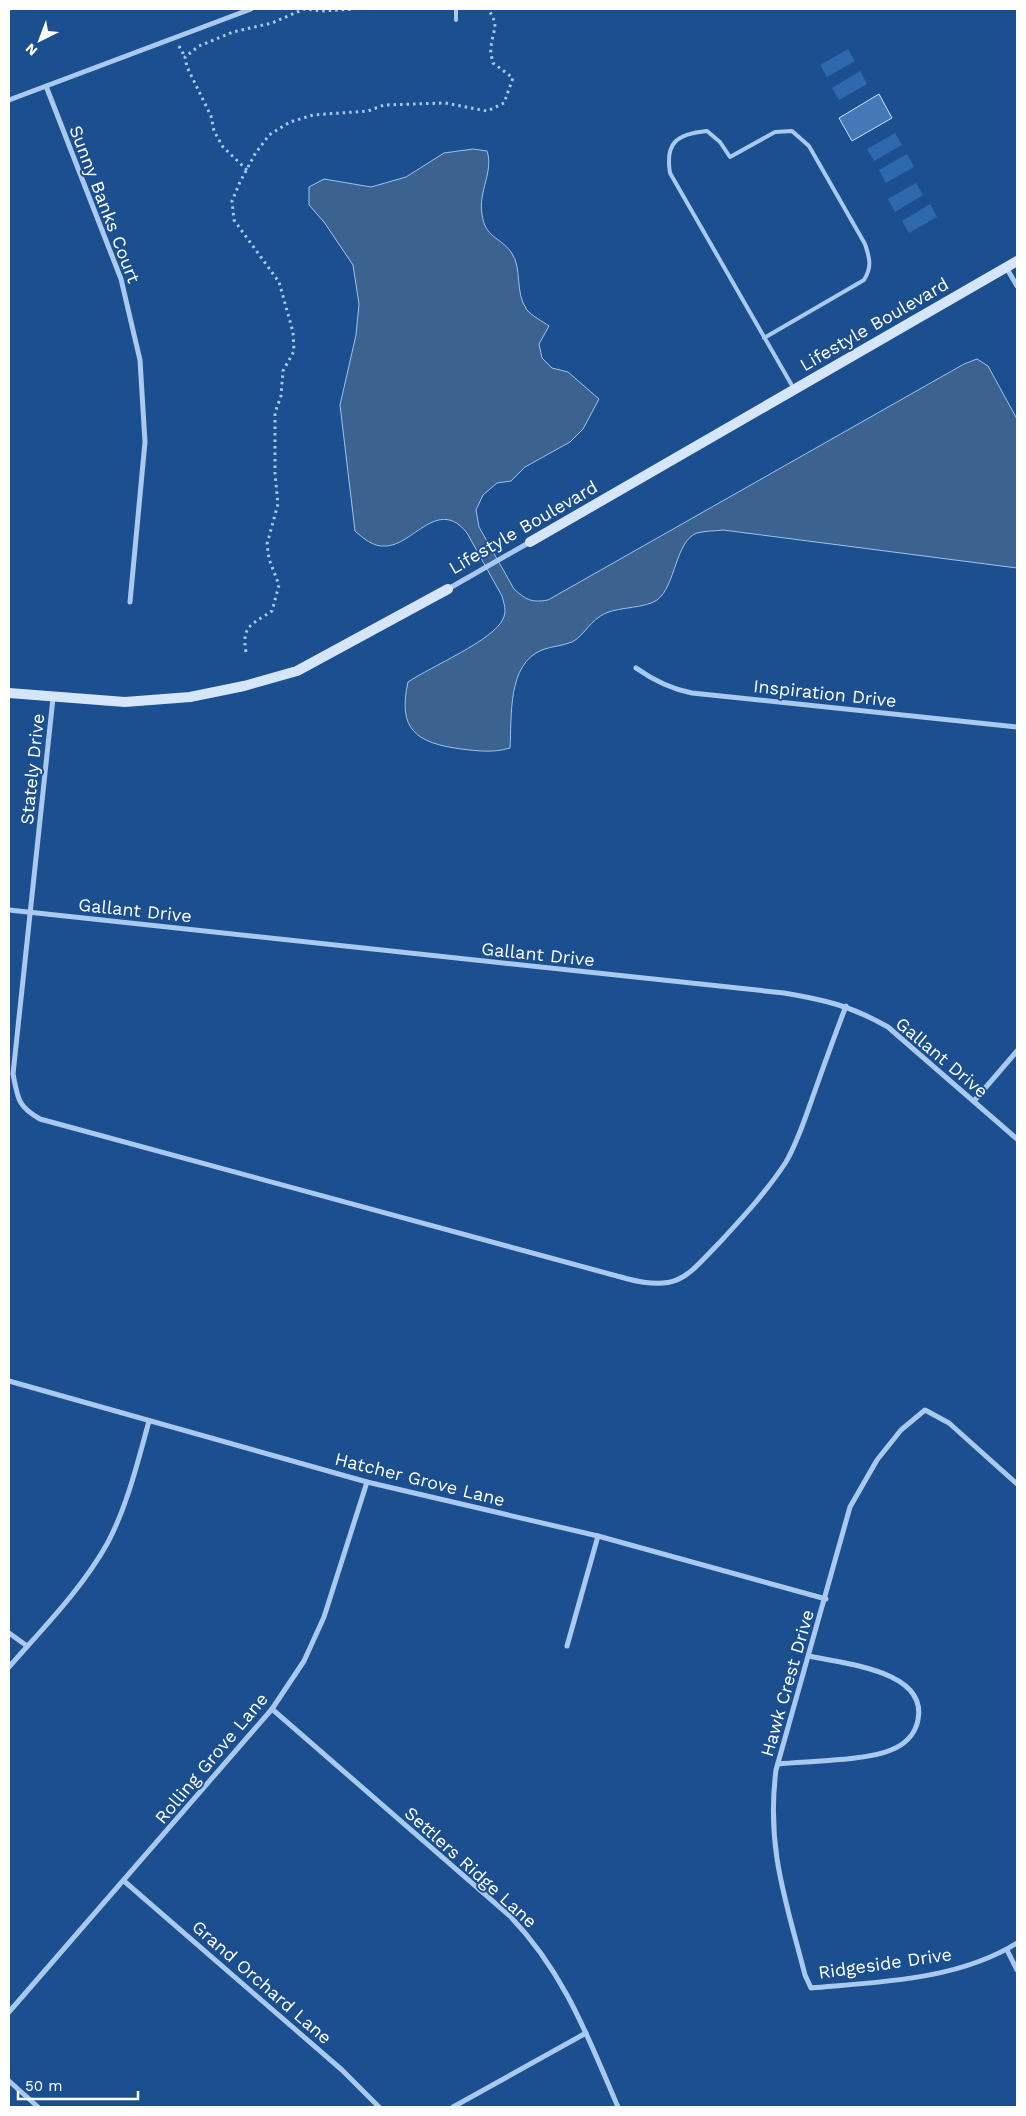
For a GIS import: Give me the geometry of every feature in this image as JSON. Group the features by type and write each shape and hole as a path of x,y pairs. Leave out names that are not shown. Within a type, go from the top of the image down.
{"street":[{"path":"9,100 251,9"},
{"name":"Sunny Banks Court","path":"46,86 121,279 140,360 145,442 130,602"},
{"name":"Lifestyle Boulevard","path":"9,693 53,698 125,702 190,697 244,686 297,671 448,589 1017,261"},
{"path":"1006,268 1017,286"},
{"name":"Inspiration Drive","path":"636,668 661,683 692,692 1017,727"},
{"name":"Stately Drive","path":"53,698 13,1074 17,1096 24,1110 40,1119 92,1135 628,1279 652,1285 664,1285 678,1281 694,1270 748,1213 787,1160 803,1124 846,1006"},
{"name":"Gallant Drive","path":"9,910 593,974 784,992 846,1006 888,1028 1017,1139"},
{"path":"974,1101 1017,1051"},
{"name":"Hatcher Grove Lane","path":"9,1381 367,1482 598,1536 826,1599"},
{"name":"Hawk Crest Drive","path":"811,1988 805,1975 775,1860 772,1808 778,1764 826,1599 850,1507 857,1491 889,1444 913,1419 925,1410 949,1423 1017,1484"},
{"path":"9,1668 87,1575 107,1543 138,1461 149,1420"},
{"name":"Rolling Grove Lane","path":"9,2012 272,1709 304,1661 324,1617 367,1482"},
{"path":"567,1646 598,1536"},
{"path":"9,1633 27,1646"},
{"path":"778,1764 879,1754 901,1745 914,1733 917,1726 918,1706 915,1697 910,1689 896,1678 809,1656"},
{"name":"Settlers Ridge Lane","path":"272,1709 510,1916 535,1943 556,1974 586,2034 618,2107"},
{"name":"Grand Orchard Lane","path":"124,1880 342,2070 379,2107"},
{"name":"Ridgeside Drive","path":"811,1988 874,1983 939,1973 1007,1950 1017,1943"},
{"path":"1007,1950 1017,1970"},
{"path":"453,2107 586,2034"},
{"path":"9,2081 38,2107"}],"lane":[{"path":"456,9 456,20"},
{"path":"764,338 864,280 870,271 871,259 865,244 809,146 792,131 775,132 730,157 720,142 707,131 689,132 675,141 667,156 670,173 764,338 794,389"}],"path":[{"path":"246,170 223,147 214,131 211,116 187,67 185,57 199,46 227,35 272,23 304,9 322,11 355,9"},
{"path":"246,652 244,641 246,631 254,622 272,611 279,585 269,559 267,544 278,504 275,474 275,413 280,396 283,371 294,352 291,323 279,282 234,220 232,201 255,154 269,135 290,122 313,115 368,111 384,105 416,102 445,103 488,110 504,104 513,78 493,63 491,48 496,20 488,9"}],"shaded area":[{"path":"848,49 855,61 827,77 820,65"},
{"path":"860,71 867,84 839,100 832,88"},
{"path":"895,133 902,145 874,161 867,149"},
{"path":"473,149 487,151 489,159 481,206 486,228 515,258 521,296 527,310 549,326 539,344 542,358 552,368 568,372 599,399 583,429 570,442 525,467 511,481 497,483 483,495 476,510 479,527 514,589 522,596 533,601 548,600 964,364 977,359 988,366 1017,419 1017,568 723,530 697,533 684,545 668,585 657,600 646,605 606,613 600,616 572,642 542,650 531,657 517,679 514,692 510,748 492,751 461,749 433,743 422,738 408,723 405,712 408,682 487,636 503,619 505,613 504,605 502,596 467,533 456,523 446,519 436,521 406,539 385,546 372,544 355,531 340,405 356,335 359,304 353,265 324,222 309,205 309,187 324,179 371,187 406,177 444,153"},
{"path":"907,154 914,167 886,183 879,170"},
{"path":"916,183 923,195 895,212 888,199"},
{"path":"930,204 937,217 909,233 902,221"}],"building":[{"path":"879,94 892,118 852,141 839,118"}]}
